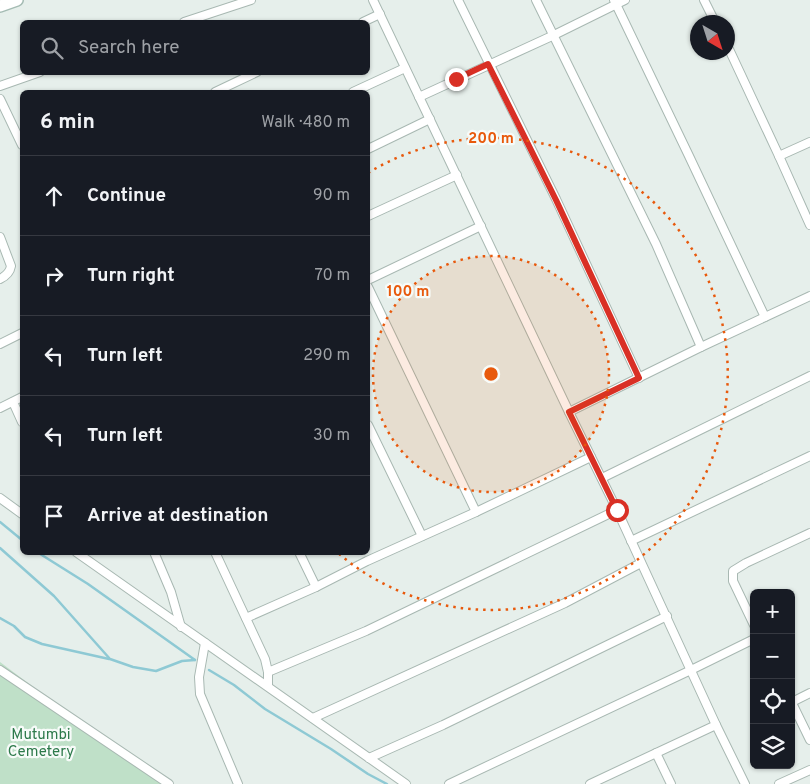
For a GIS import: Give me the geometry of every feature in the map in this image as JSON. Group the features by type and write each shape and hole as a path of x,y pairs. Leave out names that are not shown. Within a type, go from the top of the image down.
{"main road":[{"path":"0,6 17,0"}],"street":[{"path":"190,20 251,0"},
{"path":"373,0 602,478 745,784"},
{"path":"458,0 556,200 639,378"},
{"path":"536,0 552,36 656,244 701,347"},
{"path":"419,97 552,36 615,2 625,0"},
{"path":"704,0 712,15"},
{"path":"615,2 765,317"},
{"path":"367,20 380,14"},
{"path":"734,60 809,221"},
{"path":"357,90 405,68"},
{"path":"0,86 31,75"},
{"path":"219,90 251,75"},
{"path":"0,99 20,141"},
{"path":"370,148 430,119"},
{"path":"779,156 810,142"},
{"path":"370,215 457,175"},
{"path":"370,279 481,226"},
{"path":"0,238 11,266 5,276 0,279"},
{"path":"370,291 476,512"},
{"path":"569,412 810,296"},
{"path":"0,344 20,334"},
{"path":"602,478 810,376"},
{"path":"0,408 20,398"},
{"path":"13,402 20,418"},
{"path":"370,429 422,536"},
{"path":"631,541 810,456"},
{"path":"246,618 316,587 367,561 591,457"},
{"path":"0,498 20,513"},
{"path":"268,672 366,631 617,510"},
{"path":"750,617 733,581 733,571 746,562 810,533"},
{"path":"80,555 406,784"},
{"path":"155,555 171,592 181,627"},
{"path":"216,555 265,659 268,672 268,686"},
{"path":"300,555 316,587"},
{"path":"364,555 367,561"},
{"path":"313,718 565,603 641,563"},
{"path":"369,758 443,725 667,616"},
{"path":"449,784 750,641"},
{"path":"204,643 199,677 200,694 238,784"},
{"path":"0,670 168,784"},
{"path":"795,700 810,693"},
{"path":"795,710 810,740"},
{"path":"590,784 599,782 716,725"},
{"path":"656,753 671,784"},
{"path":"779,784 810,770"}],"green space":[{"name":"Mutumbi Cemetery","path":"0,662 162,784 0,784"}],"waterway":[{"path":"0,522 20,538"},
{"path":"0,548 54,596 110,659 133,667 156,671 182,661 195,660"},
{"path":"42,555 88,584 195,660"},
{"path":"0,618 14,626 25,637 42,644 109,659"},
{"path":"209,670 234,685 265,709 387,784"}],"route":[{"path":"456,79 488,64 556,200 639,378 569,412 617,510"}]}
